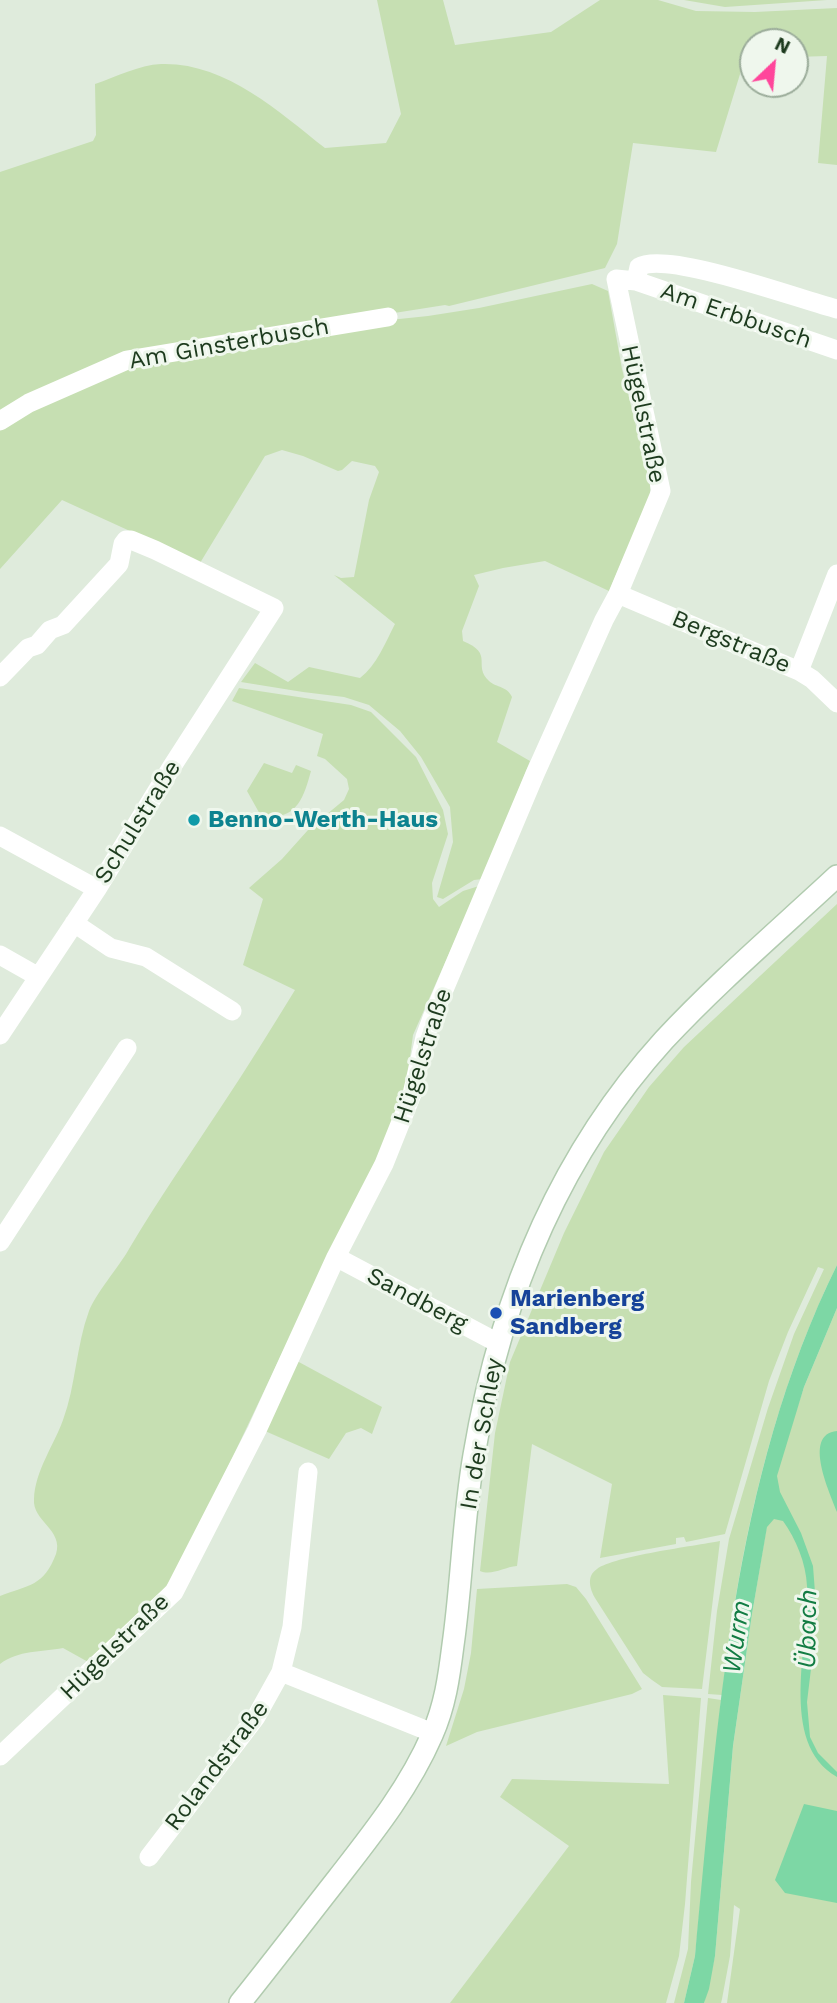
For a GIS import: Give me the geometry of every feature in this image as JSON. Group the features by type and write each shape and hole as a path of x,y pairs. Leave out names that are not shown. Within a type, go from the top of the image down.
{"street":[{"name":"Am Erbbusch","path":"837,309 687,266 659,262 645,263 626,280 837,350"},
{"name":"Hügelstraße","path":"0,1756 173,1592 257,1430 336,1257 375,1184 393,1143 412,1094 432,1018 539,766 618,594 661,491 626,280"},
{"name":"Am Ginsterbusch","path":"0,421 49,393 127,359 388,317"},
{"name":"Schulstraße","path":"0,677 27,648 37,645 50,630 63,625 119,564 123,544 127,540 155,550 274,608 97,889 0,1035"},
{"path":"799,671 837,574"},
{"name":"Bergstraße","path":"618,594 799,671 812,678 837,703"},
{"path":"0,836 97,889"},
{"name":"In der Schley","path":"240,2003 380,1825 414,1773 433,1732 446,1698 471,1475 482,1408 498,1343 534,1241 561,1188 590,1139 628,1084 664,1040 837,876"},
{"path":"74,923 111,948 146,957 219,991 232,1011"},
{"path":"0,955 37,976"},
{"path":"0,1242 127,1048"},
{"name":"Sandberg","path":"336,1257 498,1343"},
{"name":"Rolandstraße","path":"149,1857 256,1717 281,1672 292,1627 308,1472"},
{"name":"Rolandstraße","path":"281,1672 433,1732"}],"shaded area":[{"path":"377,0 443,0 455,45 551,32 600,0 658,0 696,11 755,12 837,8 837,165 818,163 827,56 809,57 809,28 739,28 739,77 716,152 633,143 617,244 605,268 449,306 153,351 0,415 0,172 93,141 96,135 95,84 136,69 161,64 207,71 249,91 325,148 386,143 401,114"},
{"path":"684,0 827,0 725,7"},
{"path":"592,284 608,291 622,369 650,483 650,497 609,591 545,561 474,575 479,586 462,631 463,641 478,650 482,670 489,681 512,697 497,742 530,761 483,879 474,880 443,899 437,897 453,842 450,807 421,757 400,731 369,705 344,697 241,682 255,663 288,682 309,667 360,678 376,660 395,624 334,575 341,578 354,577 369,500 379,472 375,466 352,461 338,471 282,450 265,456 200,563 62,500 0,569 0,426 114,370 380,321 479,308"},
{"path":"239,688 351,705 371,712 416,757 443,810 448,834 432,883 433,899 439,907 463,891 479,886 413,1035 405,1093 362,1192 173,1578 90,1663 63,1648 22,1654 0,1664 0,1596 41,1578 56,1554 56,1538 35,1507 35,1489 67,1407 89,1311 295,990 243,965 263,899 249,888 282,859 308,830 344,800 349,789 347,779 325,759 317,756 323,734 232,701"},
{"path":"264,763 292,773 296,765 311,771 301,799 290,812 273,817 261,816 247,791"},
{"path":"837,904 837,1265 794,1368 761,1475 738,1585 722,1695 708,1694 717,1611 729,1539 768,1408 794,1334 824,1269 818,1267 769,1381 725,1534 686,1542 684,1537 676,1538 676,1544 600,1558 612,1484 532,1444 517,1566 494,1572 480,1571 495,1433 510,1362 564,1233 604,1152 649,1087 684,1047"},
{"path":"837,1308 837,2003 727,2003 740,1909 734,1905 730,1956 721,2003 704,2003 715,1956 733,1746 768,1519 780,1460 804,1387"},
{"path":"297,1361 382,1407 372,1434 361,1428 346,1433 329,1459 265,1431"},
{"path":"720,1541 702,1689 662,1687 643,1673 595,1598 591,1575 606,1564 620,1560"},
{"path":"567,1584 576,1587 586,1599 642,1689 632,1694 477,1732 446,1746 464,1689 471,1653 477,1589"},
{"path":"663,1695 701,1698 685,1904 679,1956 666,2003 450,2003 569,1846 500,1797 512,1779 669,1784"},
{"path":"708,1698 721,1700 695,1956 684,2003 674,2003 688,1949 691,1882"}],"water":[{"path":"837,1265 837,1308 804,1387 777,1476 780,1492 801,1533 813,1566 817,1619 807,1702 810,1737 818,1753 837,1772 837,1777 819,1761 807,1741 801,1690 807,1609 806,1577 800,1552 792,1536 783,1521 774,1519 767,1527 733,1746 715,1956 709,1989 704,2003 684,2003 695,1956 722,1691 752,1516 773,1431 801,1347"},
{"path":"837,1431 837,1512 821,1466 820,1453 821,1442 827,1435"},
{"path":"804,1804 837,1811 837,1903 785,1893 775,1880"}],"place":[{"name":"Benno-Werth-Haus","path":"194,820"},
{"name":"Marienberg Sandberg","path":"496,1313"}],"water label":[{"name":"Übach","path":"808,1629"},
{"name":"Wurm","path":"737,1637"}]}
